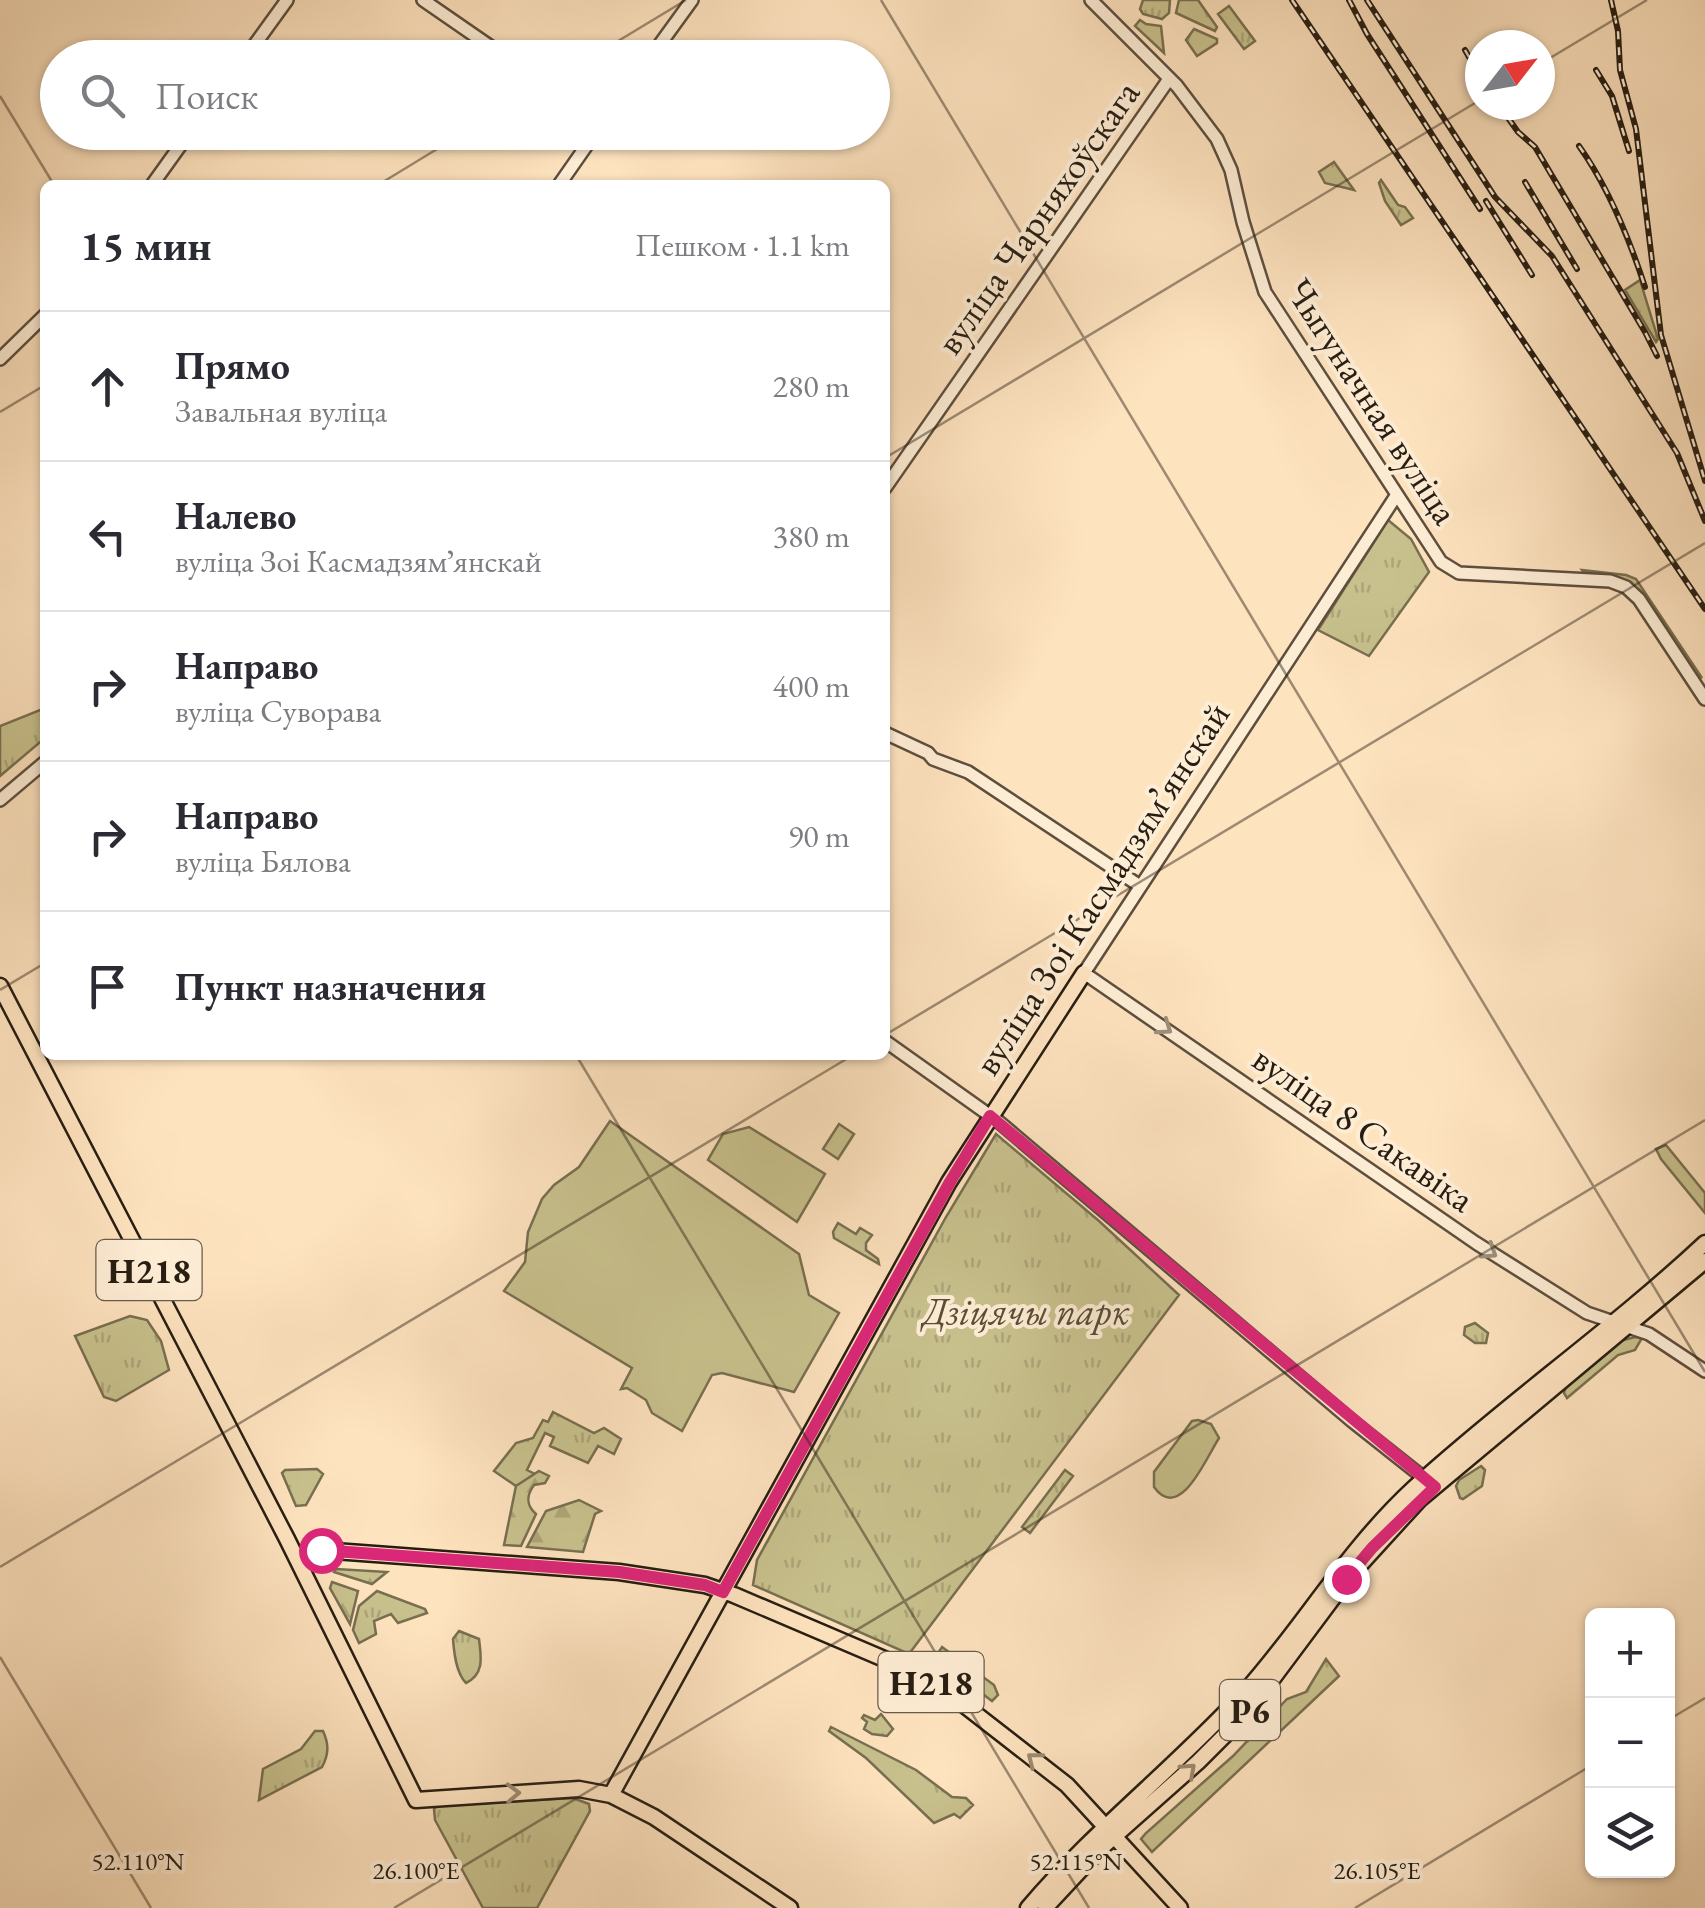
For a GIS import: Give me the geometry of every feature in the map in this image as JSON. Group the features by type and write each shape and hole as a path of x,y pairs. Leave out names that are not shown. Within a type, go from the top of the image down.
{"main road":[{"name":"вуліца Зоі Касмадзямʼянскай","path":"612,1795 950,1182 1084,973"},
{"name":"Н218","path":"0,986 296,1556 416,1800 580,1789 612,1795 654,1818 790,1908"},
{"name":"Р6","path":"1622,1324 1705,1243"},
{"name":"Р6","path":"1028,1908 1111,1830 1198,1762 1248,1712 1353,1571 1430,1483 1622,1324 1705,1261"},
{"name":"Н218","path":"296,1556 321,1550 580,1569 705,1585 926,1678 1067,1785 1111,1830"},
{"name":"Р6","path":"1045,1908 1111,1830"},
{"path":"1111,1830 1180,1908"}],"street":[{"path":"258,40 287,0"},
{"path":"423,0 481,40"},
{"path":"663,40 692,0"},
{"name":"Чыгуначная вуліца","path":"1090,0 1169,79 1217,139 1231,170 1249,246 1266,292 1435,555 1452,571 1610,581 1626,588 1640,599 1705,699"},
{"name":"вуліца Чарняхоўскага","path":"890,481 1169,79"},
{"path":"156,180 177,150"},
{"path":"562,180 583,150"},
{"path":"0,358 40,320"},
{"name":"вуліца Зоі Касмадзямʼянскай","path":"1084,973 1396,496"},
{"path":"890,735 933,759 968,772 1140,886"},
{"path":"0,800 40,766"},
{"name":"вуліца 8 Сакавіка","path":"1084,973 1476,1242 1587,1313 1649,1334 1705,1371"},
{"path":"890,1045 990,1116 1430,1483"}],"green space":[{"path":"1143,0 1170,0 1169,13 1162,19 1143,14"},
{"path":"1179,0 1198,0 1217,27 1215,31 1176,13"},
{"path":"1229,6 1255,41 1244,49 1218,14"},
{"path":"1140,20 1161,26 1164,53 1135,26"},
{"path":"1194,29 1217,39 1217,43 1197,56 1186,40"},
{"path":"1334,162 1354,190 1325,183 1319,172"},
{"path":"1381,180 1398,205 1405,207 1413,218 1401,225 1385,201"},
{"path":"1640,280 1658,339 1656,342 1625,290"},
{"path":"1388,520 1411,539 1429,572 1369,656 1318,630"},
{"path":"1582,570 1636,579 1702,678 1695,674 1639,590 1623,579 1585,574"},
{"path":"40,710 40,742 0,776 0,726"},
{"path":"610,1121 799,1254 809,1295 839,1313 794,1392 722,1373 712,1375 682,1431 652,1413 646,1400 627,1388 621,1389 632,1368 504,1291 525,1262 528,1232 542,1199 579,1167"},
{"path":"839,1124 854,1134 838,1159 823,1149"},
{"path":"749,1127 825,1174 797,1222 708,1160 723,1134"},
{"name":"Дзіцячы парк","path":"996,1134 1179,1295 909,1654 753,1585 757,1560"},
{"path":"1666,1145 1705,1193 1705,1213 1661,1159 1656,1149"},
{"path":"838,1223 856,1234 860,1228 872,1235 866,1250 879,1264 834,1238"},
{"path":"130,1316 147,1320 161,1341 169,1370 116,1401 104,1397 75,1336"},
{"path":"1475,1323 1488,1333 1486,1343 1475,1343 1464,1335 1465,1327"},
{"path":"1642,1338 1635,1350 1618,1355 1567,1398 1567,1383 1620,1341"},
{"path":"553,1412 594,1433 604,1428 621,1439 614,1454 598,1446 588,1463 550,1446 554,1437 545,1433 527,1470 537,1475 516,1486 494,1471 516,1443 533,1438 543,1420 548,1422"},
{"path":"1192,1421 1211,1424 1219,1438 1183,1493 1164,1496 1154,1487 1154,1472"},
{"path":"1481,1466 1485,1470 1482,1486 1460,1498 1456,1486 1459,1480"},
{"path":"317,1469 323,1474 306,1505 296,1506 282,1473"},
{"path":"1065,1470 1073,1476 1030,1533 1022,1527"},
{"path":"539,1471 549,1476 545,1483 534,1485 530,1493 529,1504 536,1514 521,1546 504,1545 516,1486"},
{"path":"579,1500 601,1511 595,1514 583,1552 527,1547 546,1511"},
{"path":"334,1572 387,1572 372,1584"},
{"path":"332,1582 358,1591 350,1624 330,1588"},
{"path":"377,1591 427,1613 398,1623 391,1614 374,1621 376,1634 359,1643 353,1630 359,1606"},
{"path":"459,1631 479,1639 479,1670 466,1683 454,1650 453,1639"},
{"path":"942,1647 994,1685 998,1695 992,1701 935,1658"},
{"path":"1326,1659 1339,1676 1152,1852 1141,1839 1146,1833 1233,1756 1287,1699 1306,1692"},
{"path":"881,1714 893,1729 887,1736 864,1729 864,1715 875,1720"},
{"path":"831,1727 916,1770 952,1797 966,1798 973,1805 960,1818 954,1814 934,1823 866,1758 829,1731"},
{"path":"315,1731 323,1731 326,1740 322,1767 259,1800 263,1769 301,1749"},
{"path":"573,1798 589,1804 590,1811 537,1908 483,1908 435,1820 434,1809"}],"railway":[{"path":"1292,0 1705,609"},
{"path":"1349,0 1480,209"},
{"path":"1367,0 1495,197 1552,256 1677,453 1705,521"},
{"path":"1611,0 1620,70 1636,129 1661,335 1705,481"},
{"path":"1596,70 1612,96 1629,151"},
{"path":"1510,120 1535,147 1657,356"},
{"path":"1579,146 1617,214 1645,287"},
{"path":"1525,182 1577,269"},
{"path":"1486,201 1532,275"}],"route":[{"path":"321,1550 619,1572 705,1585 723,1592 748,1541 990,1116 1435,1487 1346,1579"}]}
